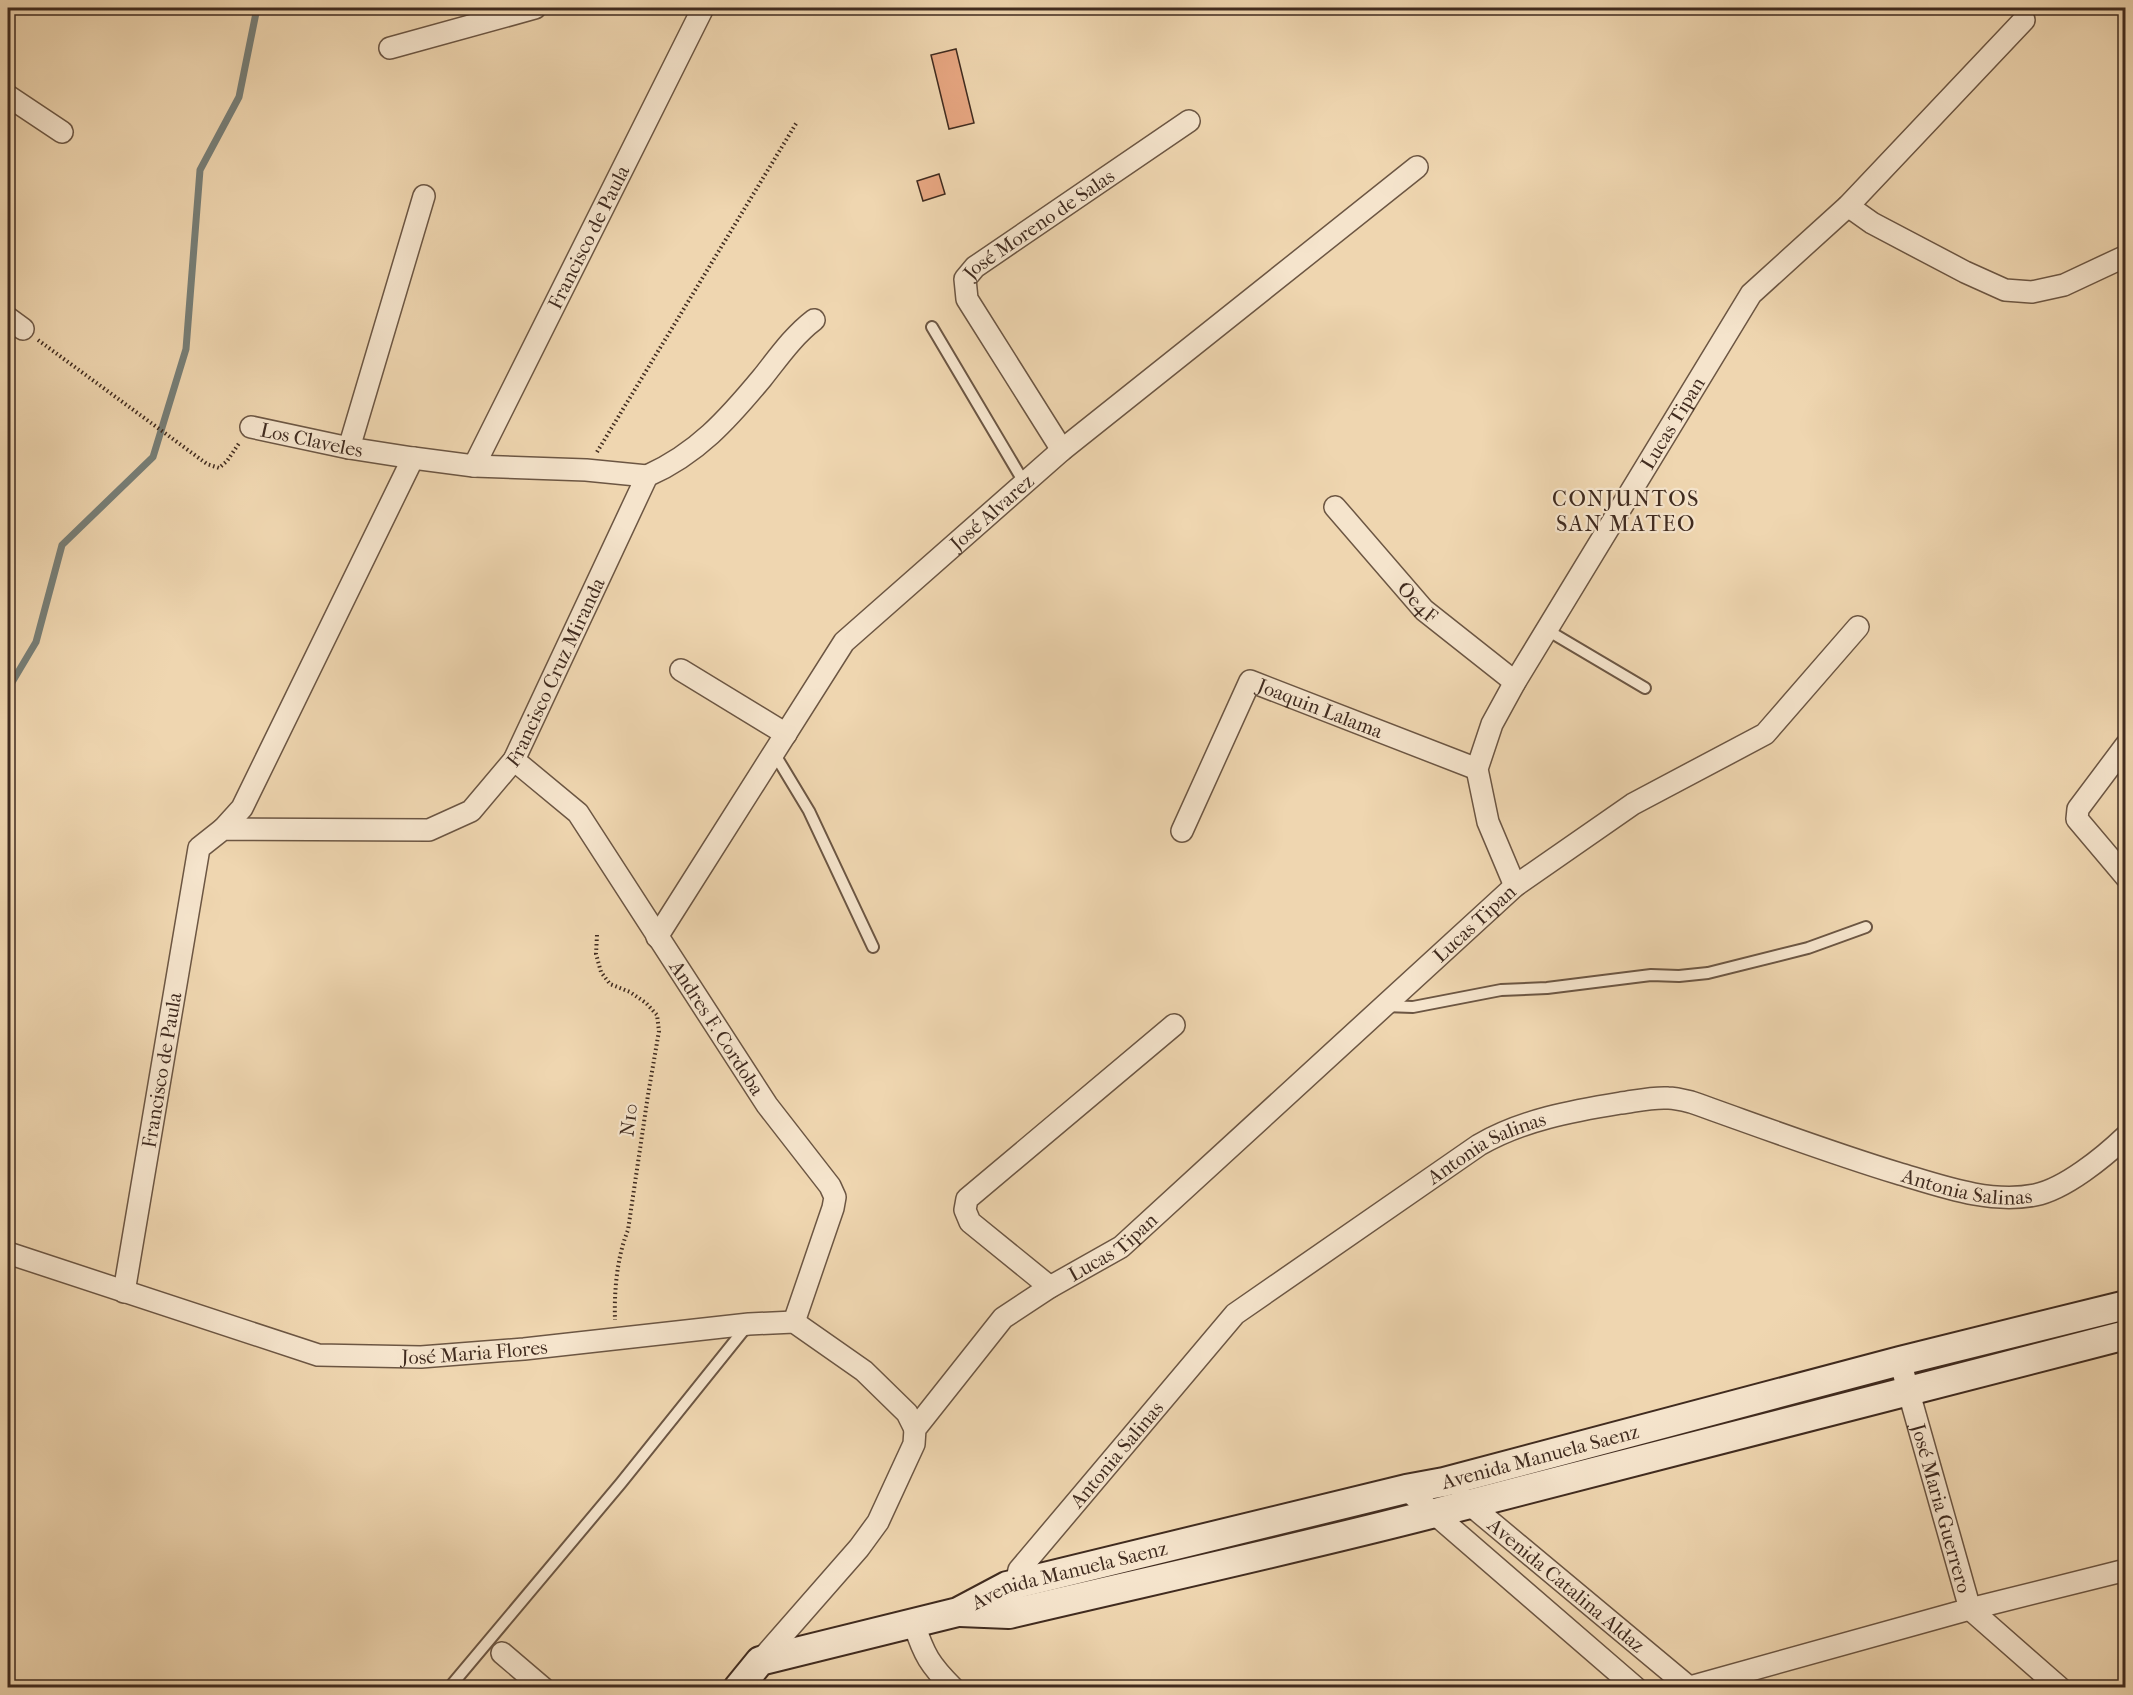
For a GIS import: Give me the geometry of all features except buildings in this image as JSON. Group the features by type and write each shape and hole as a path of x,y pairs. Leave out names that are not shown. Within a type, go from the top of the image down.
{"street":[{"path":"390,48 535,8"},
{"name":"Francisco de Paula","path":"474,466 703,8"},
{"name":"Lucas Tipan","path":"760,1661 859,1548 878,1522 914,1444 915,1429 1003,1318 1050,1287 1121,1247 1515,886 1488,822 1477,769 1492,724 1515,682 1751,294 1848,206 2024,20"},
{"path":"8,96 62,132"},
{"name":"José Moreno de Salas","path":"1062,450 967,299 965,279 975,267 1189,121"},
{"name":"José Alvarez","path":"657,937 844,642 1062,450 1417,167"},
{"path":"349,448 424,196"},
{"path":"1848,206 1872,223 1965,272 2005,290 2032,292 2064,285 2126,256"},
{"path":"647,476 672,465 711,435 749,394 800,331 814,320"},
{"name":"Los Claveles","path":"251,427 349,448 474,466 586,470 647,476"},
{"path":"223,829 242,808 413,458"},
{"name":"Francisco Cruz Miranda","path":"223,829 429,830 471,811 514,760 647,476"},
{"name":"Oe4F","path":"1335,507 1424,610 1515,682"},
{"path":"1515,886 1633,804 1765,734 1858,627"},
{"path":"681,670 786,734"},
{"name":"Joaquin Lalama","path":"1182,831 1250,681 1477,769"},
{"path":"2126,745 2078,809 2077,819 2126,877"},
{"name":"Andres F. Cordoba","path":"514,760 578,813 767,1105 830,1186 835,1197 829,1221 794,1322"},
{"name":"Francisco de Paula","path":"124,1292 199,848 223,829"},
{"path":"1050,1287 970,1221 965,1210 967,1199 1174,1025"},
{"name":"Antonia Salinas","path":"1009,1614 1019,1570 1235,1314 1479,1145 1500,1133 1521,1125 1588,1108 1668,1098 1691,1102 1859,1161 1956,1191 2012,1197 2035,1195 2046,1191 2099,1160 2126,1136"},
{"name":"José Maria Flores","path":"8,1253 318,1355 421,1357 524,1349 749,1324 794,1322"},
{"name":"Avenida Manuela Saenz","path":"760,1661 958,1612 1007,1586 1406,1489 1444,1482 1900,1361 2126,1305"},
{"path":"794,1322 864,1371 907,1413 915,1429"},
{"name":"Avenida Manuela Saenz","path":"958,1612 1009,1614 1433,1513 2126,1335"},
{"name":"José Maria Guerrero","path":"1900,1361 1970,1609 2060,1688"},
{"name":"Avenida Catalina Aldaz","path":"1444,1482 1688,1687"},
{"name":"Avenida Catalina Aldaz","path":"1406,1489 1636,1688"},
{"path":"1688,1687 1970,1609 2126,1570"},
{"path":"914,1624 921,1646 933,1668 953,1688"},
{"path":"502,1653 543,1688"},
{"path":"738,1688 760,1661"}],"lane":[{"path":"932,327 1025,484"},
{"path":"1547,630 1646,688"},
{"path":"774,753 809,811 873,947"},
{"path":"1384,1006 1413,1007 1501,990 1547,988 1651,975 1679,976 1708,973 1808,948 1866,927"},
{"path":"449,1688 621,1484 749,1324"}],"path":[{"path":"586,470 797,122"},
{"name":"Los Claveles","path":"15,323 207,464 219,468 227,461 251,427"},
{"name":"N10","path":"597,935 596,954 601,972 610,984 630,992 646,1003 657,1015 659,1031 628,1230 620,1259 615,1301 616,1338"}],"waterway":[{"path":"8,689 36,642 62,545 153,457 186,349 200,170 239,97 257,8"}],"district":[{"name":"CONJUNTOS SAN MATEO","path":"1626,512"}]}
